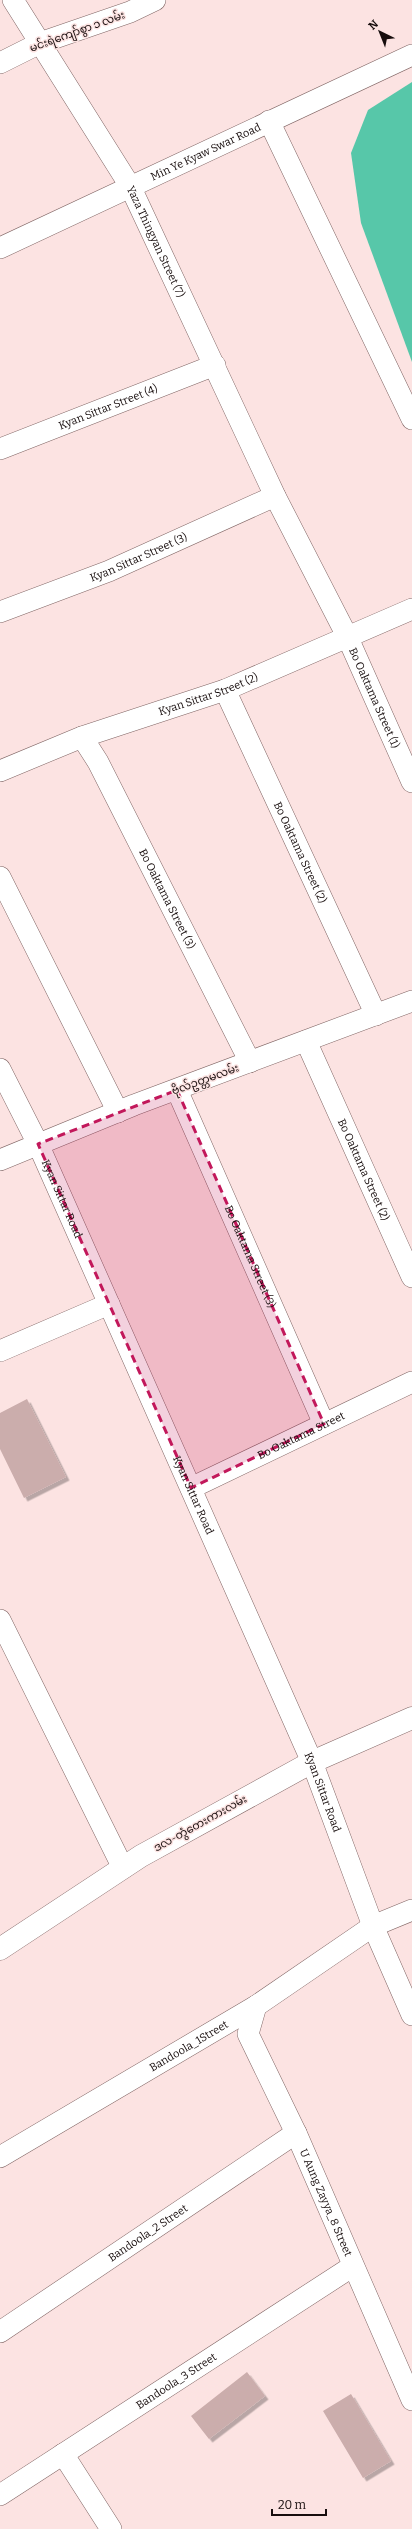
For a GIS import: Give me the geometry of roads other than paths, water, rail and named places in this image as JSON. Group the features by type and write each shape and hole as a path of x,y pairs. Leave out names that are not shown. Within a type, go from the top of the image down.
{"main road":[{"name":"ဒလ-တွံတေးကားလမ်း","path":"0,1949 123,1868 312,1762 412,1718"}],"street":[{"name":"Yaza Thingyan Street (7)","path":"13,0 130,186 275,496"},
{"name":"မင်းရဲကျော်စွာ ၁ လမ်း","path":"0,63 40,43 130,12 155,0"},
{"name":"Min Ye Kyaw Swar Road","path":"0,248 412,54"},
{"path":"268,121 412,419"},
{"name":"Kyan Sittar Street (4)","path":"0,449 215,365"},
{"name":"Kyan Sittar Street (3)","path":"0,612 109,571 275,496"},
{"name":"Bo Oaktama Street (1)","path":"275,496 346,636 412,782"},
{"name":"Kyan Sittar Street (2)","path":"0,771 82,737 225,690 346,636 412,610"},
{"name":"Bo Oaktama Street (2)","path":"225,690 376,1015"},
{"name":"Bo Oaktama Street (3)","path":"82,737 101,769 250,1062"},
{"path":"0,877 118,1112"},
{"name":"ဗိုလ်ဥတ္တမလမ်း","path":"0,1160 118,1112 412,1001"},
{"name":"Bo Oaktama Street (2)","path":"306,1041 412,1277"},
{"name":"Kyan Sittar Road","path":"0,1069 38,1144 312,1762 373,1926 412,2015"},
{"name":"Bo Oaktama Street (3)","path":"177,1090 324,1424"},
{"path":"0,1351 109,1304"},
{"name":"Bo Oaktama Street","path":"191,1488 412,1382"},
{"path":"0,1620 123,1868"},
{"name":"Bandoola_1Street","path":"0,2157 256,2006 373,1926 412,1910"},
{"name":"U Aung Zayya_8 Street","path":"256,2006 248,2034 296,2133 412,2400"},
{"name":"Bandoola_2 Street","path":"0,2332 296,2133"},
{"name":"Bandoola_3 Street","path":"0,2495 353,2266"},
{"path":"63,2454 111,2529"}]}
